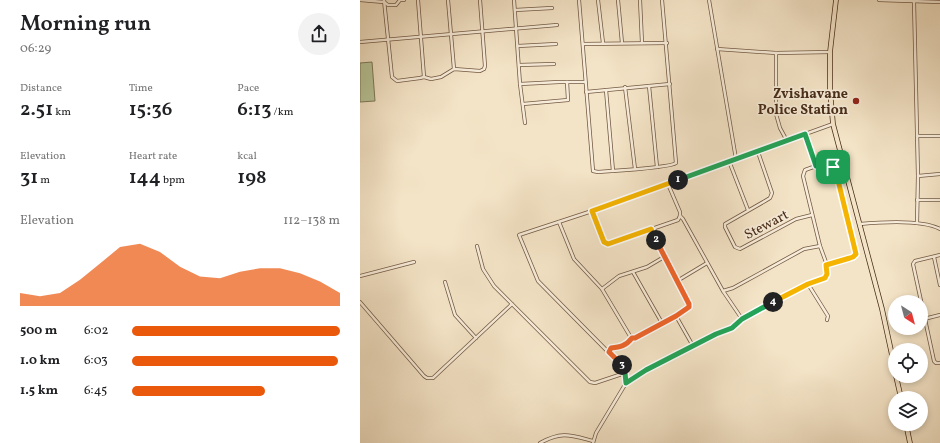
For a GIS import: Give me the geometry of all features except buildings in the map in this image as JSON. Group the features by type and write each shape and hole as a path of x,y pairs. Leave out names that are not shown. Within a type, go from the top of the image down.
{"highway":[{"path":"836,0 830,52 830,101 833,124 882,309 889,343"},
{"path":"907,431 910,443"}],"street":[{"path":"360,0 384,1 393,6 400,0 404,0"},
{"path":"418,0 424,77"},
{"path":"448,0 454,69"},
{"path":"384,1 392,77 397,81 424,77 441,77 454,69 480,71 484,69 480,0"},
{"path":"514,0 520,84 525,123"},
{"path":"579,0 593,170 598,172 674,165 677,161 662,0"},
{"path":"598,0 602,43"},
{"path":"618,0 622,43"},
{"path":"640,0 642,43"},
{"path":"709,0 736,159"},
{"path":"880,0 940,2"},
{"path":"914,2 918,176 917,223"},
{"path":"515,10 552,8"},
{"path":"360,42 558,25"},
{"path":"583,44 666,43"},
{"path":"518,46 556,44"},
{"path":"717,49 776,53 830,52"},
{"path":"776,53 776,114 780,128 787,141"},
{"path":"519,65 554,64"},
{"path":"523,104 568,100 567,82"},
{"path":"520,84 585,82"},
{"path":"586,92 670,84"},
{"path":"649,86 657,167"},
{"path":"625,88 634,169"},
{"path":"606,90 613,171"},
{"path":"626,383 625,373 621,364 538,281 519,235 592,211 833,124"},
{"path":"805,134 816,166"},
{"path":"917,136 940,136"},
{"path":"730,161 748,210 770,198 772,194 758,152"},
{"path":"540,443 552,437 565,435 572,435 593,442 596,433 626,383 646,370 716,334 732,328 742,319 808,284 827,276 826,265 812,214 803,173 805,170 816,166 828,164 833,167 836,172 856,254 853,257 826,265"},
{"path":"918,176 940,174"},
{"path":"668,184 680,212 680,216 723,290 742,319"},
{"path":"917,200 940,200"},
{"name":"Stewart","path":"748,210 726,224 725,227 737,249 740,249 796,219 812,214"},
{"path":"592,211 606,244 678,220 680,216"},
{"path":"559,222 574,259 602,289 632,338"},
{"path":"860,224 886,222 917,223 935,226 940,229"},
{"path":"609,352 611,348 621,347 632,338 635,338 676,316 689,307 689,304 651,229"},
{"path":"477,246 483,269 489,280 592,384 625,373"},
{"path":"723,290 733,288 804,249 820,246"},
{"path":"919,295 913,262 940,255"},
{"path":"602,289 619,276 647,267 665,257"},
{"path":"934,257 940,285"},
{"path":"360,276 414,262"},
{"path":"676,280 708,263"},
{"path":"633,272 662,323"},
{"path":"444,282 455,315 476,338"},
{"path":"808,284 828,316 827,320"},
{"path":"360,302 406,356 427,378 434,378 512,304"},
{"path":"928,317 940,315"},
{"path":"676,316 693,346"},
{"path":"928,335 934,361 936,363 940,363"}],"green space":[{"path":"372,62 375,101 360,102 360,63"}],"place":[{"name":"Zvishavane Police Station","path":"856,101"}],"route":[{"path":"805,134 816,166 828,164 833,167 836,172 856,254 853,257 826,265 827,276 825,278 808,284 742,319 732,328 716,334 646,370 626,383 624,368 609,352 611,348 621,347 632,338 635,338 676,316 689,307 689,304 651,229 606,244 592,211 805,134"}]}
